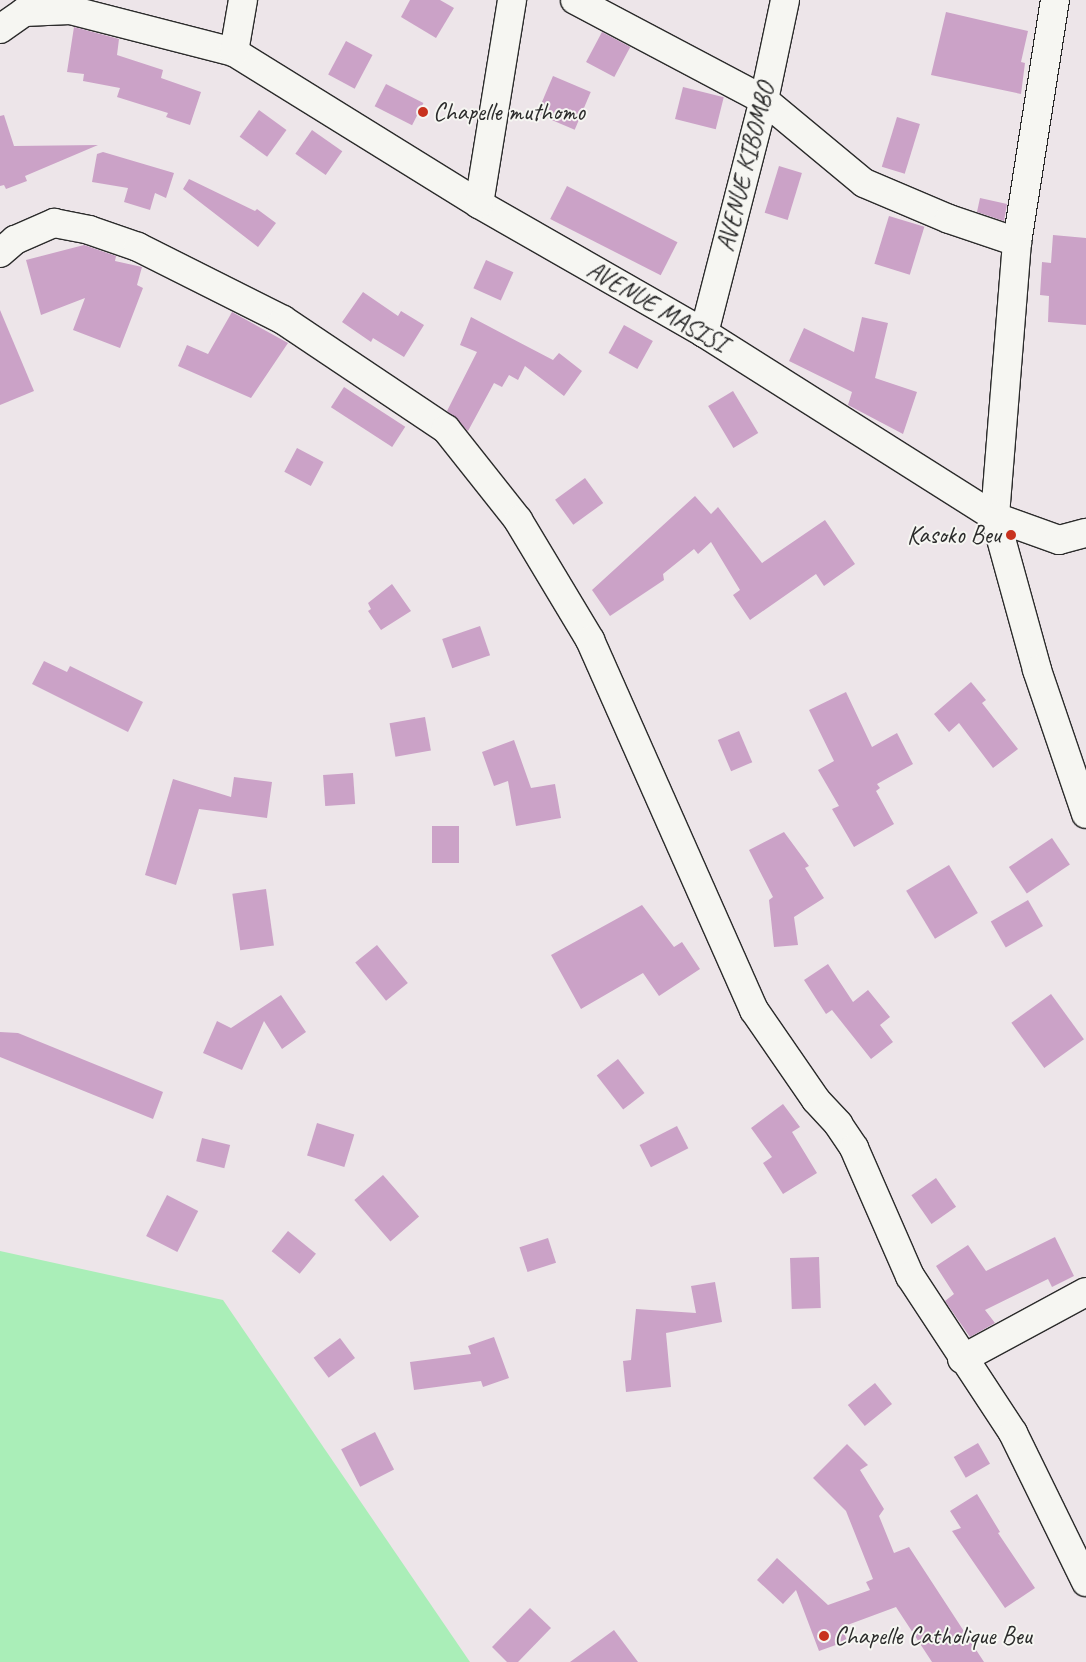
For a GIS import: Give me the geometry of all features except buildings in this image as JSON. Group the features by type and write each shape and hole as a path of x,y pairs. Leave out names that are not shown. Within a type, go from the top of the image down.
{"street":[{"path":"234,52 243,0"},
{"path":"479,204 512,0"},
{"path":"574,0 764,100 864,183 949,219 1017,242"},
{"name":"AVENUE KIBOMBO","path":"704,333 764,100 785,0"},
{"path":"1055,0 1017,242 995,517 1037,670 1086,814"},
{"name":"AVENUE MASISI","path":"0,29 24,12 70,10 234,52 479,204 704,333 995,517 1059,540 1086,533"},
{"path":"0,253 15,240 54,223 88,230 138,247 283,320 446,430 518,520 590,640 754,1010 816,1100 838,1124 854,1148 910,1276 962,1359 1013,1433 1086,1582"},
{"path":"962,1359 1086,1292"}],"green space":[{"path":"0,1251 223,1300 470,1662 0,1662"}],"place":[{"name":"Chapelle muthomo","path":"423,112"},
{"name":"Kasoko Beu","path":"1011,535"},
{"name":"Chapelle Catholique Beu","path":"824,1636"}]}
